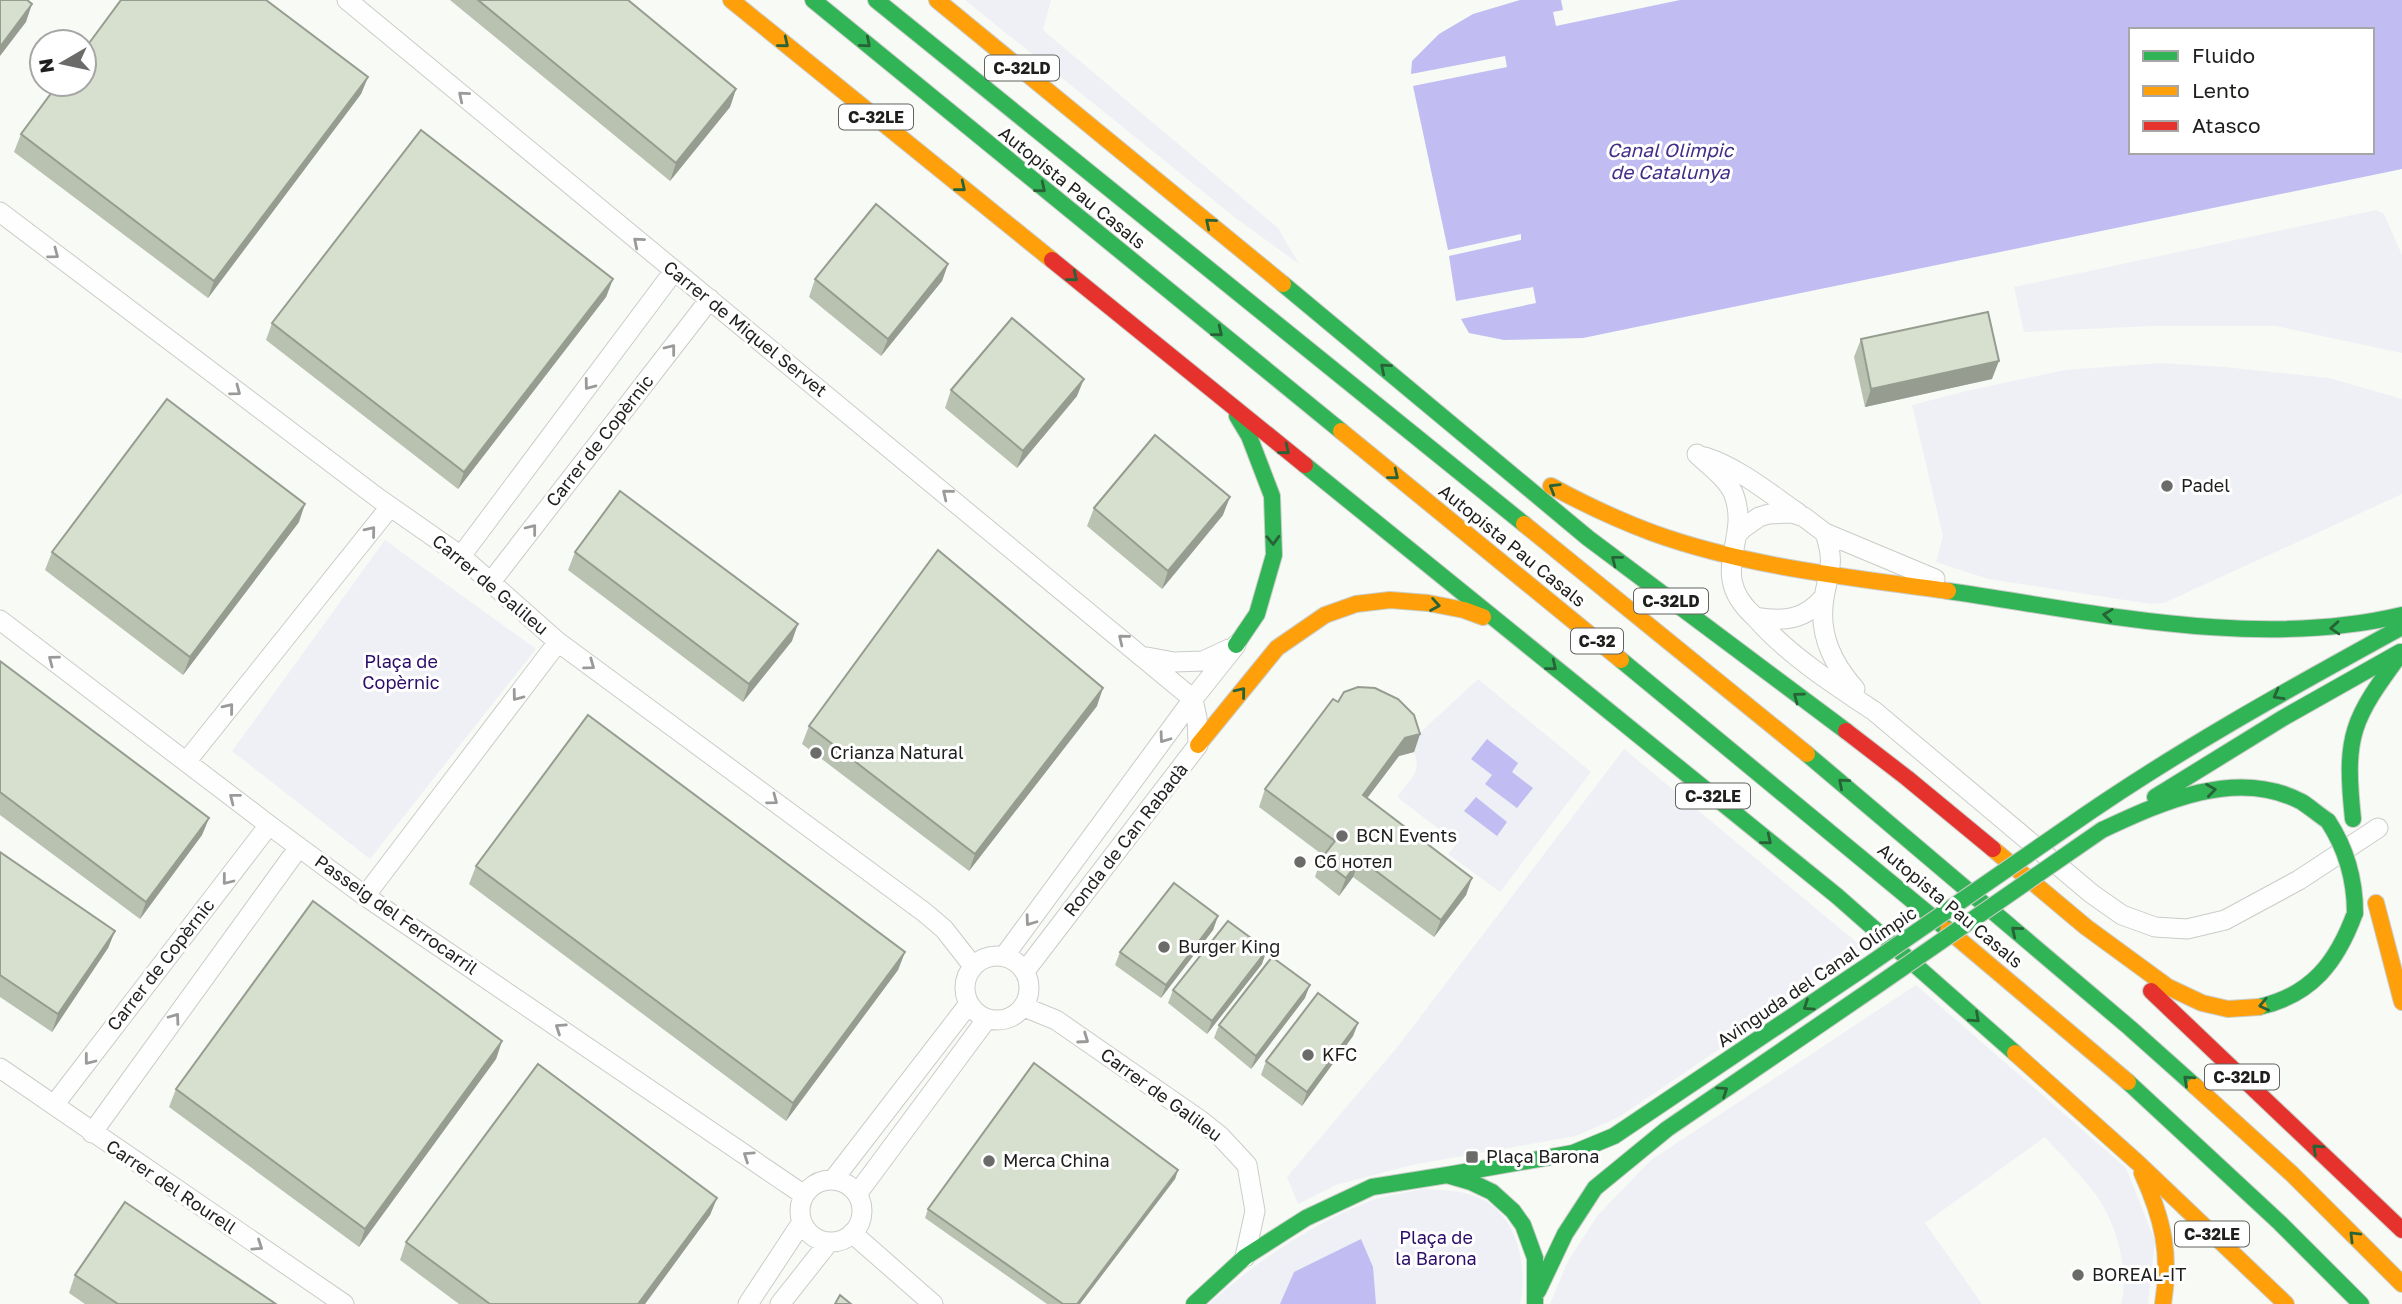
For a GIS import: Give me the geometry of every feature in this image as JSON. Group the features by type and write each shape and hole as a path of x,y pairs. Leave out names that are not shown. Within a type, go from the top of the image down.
{"main road":[{"name":"C-32LE","path":"732,0 1837,897 2138,1163 2286,1304"},
{"name":"Autopista Pau Casals","path":"813,0 1820,822 2014,985 2137,1091 2280,1223 2361,1304"},
{"name":"Autopista Pau Casals","path":"876,0 1821,764 2130,1028 2292,1174 2402,1284"},
{"name":"C-32LD","path":"937,0 1611,556 1880,756 2081,925 2402,1230"},
{"path":"1232,407 1249,436 1272,496 1274,555 1257,614 1236,645"},
{"path":"1437,412 1535,477 1583,505 1655,535 1734,546 1830,575 2178,624 2259,629 2335,629 2402,615"},
{"path":"1198,745 1277,648 1325,615 1356,604 1390,600 1428,603 1464,610 1499,624"},
{"name":"Avinguda del Canal Olímpic","path":"1447,1175 1573,1153 1614,1136 1864,968 2143,775 2270,699 2402,627"},
{"path":"2363,855 2353,819 2348,773 2353,729 2370,697 2402,652"},
{"path":"1536,1299 1565,1234 1595,1188 1667,1129 2102,830 2283,718 2402,652"},
{"path":"2081,925 2184,997 2214,1007 2249,1009 2285,1000 2323,973 2340,953 2354,913 2351,868 2344,846 2328,821 2289,796 2254,788 2206,791 2154,804 2102,830"},
{"path":"2375,897 2402,1002"},
{"path":"2138,1163 2153,1196 2166,1236 2168,1278 2163,1304"},
{"path":"1194,1304 1245,1257 1306,1218 1372,1187 1447,1175 1492,1192 1513,1211 1523,1225 1535,1258 1536,1299"}],"street":[{"name":"Carrer de Miquel Servet","path":"347,0 1193,699"},
{"name":"Carrer de Galileu","path":"0,212 390,507 461,556 558,642 923,912 944,929 973,966"},
{"path":"461,556 674,271"},
{"name":"Carrer de Copèrnic","path":"490,583 710,299"},
{"path":"1989,597 1942,582 1825,533 1720,462 1697,454 1730,487 1734,496 1738,519 1731,572 1739,601 1791,650 1874,711 2092,894 2122,915 2155,927 2187,929 2225,920 2299,880 2378,828"},
{"path":"187,762 390,507"},
{"path":"1734,546 1749,524 1769,514 1792,513 1804,517"},
{"path":"1825,533 1831,560 1824,597 1826,638 1830,655 1837,669 1874,711"},
{"path":"1755,617 1792,619 1803,615 1824,597"},
{"name":"Passeig del Ferrocarril","path":"0,620 365,895 804,1195"},
{"path":"365,895 558,642"},
{"name":"Carrer de Miquel Servet","path":"1144,656 1174,662 1203,662 1236,645"},
{"name":"Ronda de Can Rabadà","path":"1005,955 1193,699 1236,645"},
{"name":"Ronda de Can Rabadà","path":"1025,971 1198,745 1193,699"},
{"name":"Carrer de Copèrnic","path":"54,1105 269,825"},
{"path":"92,1133 299,847"},
{"path":"988,955 1005,955 1025,971 1030,987 1024,1007 1004,1021 986,1020 968,1005 963,987 973,966 988,955"},
{"path":"832,1180 968,1005"},
{"name":"Carrer de Galileu","path":"1024,1007 1056,1020 1200,1120 1220,1136 1247,1165 1255,1211 1245,1257"},
{"path":"857,1194 986,1020"},
{"name":"Carrer del Rourell","path":"0,1068 344,1304"},
{"path":"832,1180 847,1184 857,1194 862,1209 861,1218 852,1233 840,1241 829,1242 810,1234 802,1222 800,1205 804,1195 819,1182 832,1180"},
{"path":"748,1304 802,1222"},
{"path":"852,1233 933,1304"},
{"path":"780,1304 829,1242"}],"green space":[{"path":"965,0 1051,0 1043,30 1278,228 1299,264 1237,219"},
{"path":"2376,210 2384,214 2402,255 2402,353 2276,326 2151,326 2024,332 2014,287"},
{"name":"Padel","path":"2160,363 2329,378 2402,399 2402,494 2164,603 2151,604 1988,579 1936,562 1943,536 1912,405 2065,370"},
{"name":"Plaça de Copèrnic","path":"385,540 536,649 370,859 232,751"},
{"path":"1478,679 1591,772 1500,892 1448,854 1457,843 1397,797 1413,777 1417,766 1410,742"},
{"path":"1624,749 1866,950 1619,1117 1576,1136 1412,1165 1336,1185 1298,1204 1287,1177 1399,1045"},
{"path":"1916,985 2126,1168 2155,1241 2148,1304 2121,1304 2124,1277 2119,1247 2110,1219 2096,1195 2045,1137 1925,1223 1982,1304 1550,1304 1568,1261 1598,1215 1651,1160"},
{"name":"Plaça de la Barona","path":"1423,1189 1472,1195 1499,1212 1509,1225 1520,1256 1520,1304 1209,1304 1265,1259 1326,1221 1376,1199"}],"water":[{"name":"Canal Olimpic de Catalunya","path":"1520,0 1561,0 1563,10 1553,12 1556,26 1680,0 2402,0 2402,169 1583,338 1504,340 1469,333 1461,319 1536,303 1533,287 1456,301 1449,256 1521,240 1521,234 1448,250 1413,86 1507,67 1505,56 1411,74 1412,61 1439,34 1473,14"},
{"path":"1487,739 1518,763 1512,772 1533,788 1517,808 1485,784 1492,775 1471,759"},
{"path":"1476,797 1507,822 1497,836 1464,811"},
{"path":"1361,1239 1373,1267 1376,1304 1280,1304 1294,1272"}],"building":[{"path":"0,0 27,0 32,4 0,47"},
{"path":"121,0 266,0 368,77 214,281 21,134 48,98 98,98 98,31"},
{"path":"478,0 628,0 736,89 676,163"},
{"path":"421,130 613,279 464,472 272,323"},
{"path":"876,204 948,264 888,339 815,279"},
{"path":"1988,312 1999,361 1871,389 1861,339"},
{"path":"1012,318 1084,379 1023,451 951,390"},
{"path":"167,399 305,504 190,657 52,552"},
{"path":"1155,435 1230,497 1168,571 1094,508"},
{"path":"620,491 798,624 749,684 575,552"},
{"path":"938,550 1103,688 975,854 809,726"},
{"path":"0,661 209,818 146,902 0,792"},
{"name":"BCN Events","path":"1358,687 1375,688 1398,699 1414,715 1420,734 1405,738 1363,795 1472,878 1441,920 1360,859 1346,878 1321,859 1335,841 1265,789 1333,699 1338,702 1344,692"},
{"path":"588,715 905,952 793,1103 476,866"},
{"path":"0,852 115,931 58,1014 0,975"},
{"name":"Burger King","path":"1174,883 1218,916 1166,985 1120,952"},
{"path":"313,901 502,1041 365,1229 176,1089"},
{"path":"1228,921 1267,950 1212,1021 1173,990"},
{"path":"1272,957 1310,985 1256,1056 1219,1025"},
{"name":"KFC","path":"1318,993 1358,1023 1307,1092 1266,1061"},
{"path":"1034,1063 1178,1170 1077,1304 1063,1304 928,1209"},
{"path":"538,1064 717,1198 638,1304 490,1304 406,1242"},
{"path":"125,1202 276,1304 118,1304 75,1275"},
{"path":"840,1295 851,1304 835,1304"}],"traffic: fast":[{"path":"813,0 1341,431"},
{"path":"876,0 1524,524"},
{"path":"1283,284 1588,538 1846,731"},
{"path":"1236,645 1257,614 1274,555 1272,496 1249,436 1237,416"},
{"path":"1305,465 1837,896 2015,1053"},
{"path":"1948,591 2117,617 2233,628 2290,629 2347,625 2402,615"},
{"path":"2065,829 2189,748 2402,627"},
{"path":"2155,797 2283,718 2400,652"},
{"path":"2353,819 2350,767 2355,729 2372,695 2402,652"},
{"path":"1621,660 1948,930"},
{"path":"1807,754 2195,1086"},
{"path":"2102,830 2175,800 2226,788 2277,792 2302,802 2328,821"},
{"path":"2328,821 2349,865 2355,913"},
{"path":"1864,968 2065,829"},
{"path":"1872,989 2102,830"},
{"path":"2259,1007 2294,994 2320,974 2340,947 2355,913"},
{"path":"1447,1175 1573,1153 1614,1136 1864,968"},
{"path":"1538,1291 1565,1234 1595,1188 1667,1129 1872,989"},
{"path":"2128,1082 2280,1223 2361,1304"},
{"path":"1194,1304 1245,1257 1306,1218 1372,1187 1447,1175 1492,1192 1513,1211 1523,1225 1535,1258 1535,1304"}],"traffic: slow":[{"path":"731,0 1052,260"},
{"path":"937,0 1283,284"},
{"path":"1341,431 1621,660"},
{"path":"1551,486 1640,528 1689,545 1762,563 1948,591"},
{"path":"1524,524 1807,754"},
{"path":"1198,745 1277,648 1325,615 1356,604 1390,600 1428,603 1483,617"},
{"path":"1993,849 2086,927 2168,987 2202,1003 2228,1009 2259,1007"},
{"path":"2376,903 2402,1002"},
{"path":"1948,930 2128,1082"},
{"path":"2015,1053 2138,1163 2286,1304"},
{"path":"2195,1086 2292,1174 2402,1284"},
{"path":"2142,1173 2160,1221 2163,1237 2166,1269 2163,1304"}],"traffic: jam":[{"path":"1052,260 1305,465"},
{"path":"1846,731 1993,849"},
{"path":"2151,991 2402,1230"}],"place":[{"name":"Padel","path":"2167,486"},
{"name":"Crianza Natural","path":"816,753"},
{"name":"BCN Events","path":"1342,836"},
{"name":"Сб нотел","path":"1300,862"},
{"name":"Burger King","path":"1164,947"},
{"name":"KFC","path":"1308,1055"},
{"name":"Plaça Barona","path":"1472,1157"},
{"name":"Merca China","path":"989,1161"},
{"name":"BOREAL-IT","path":"2078,1275"}]}
